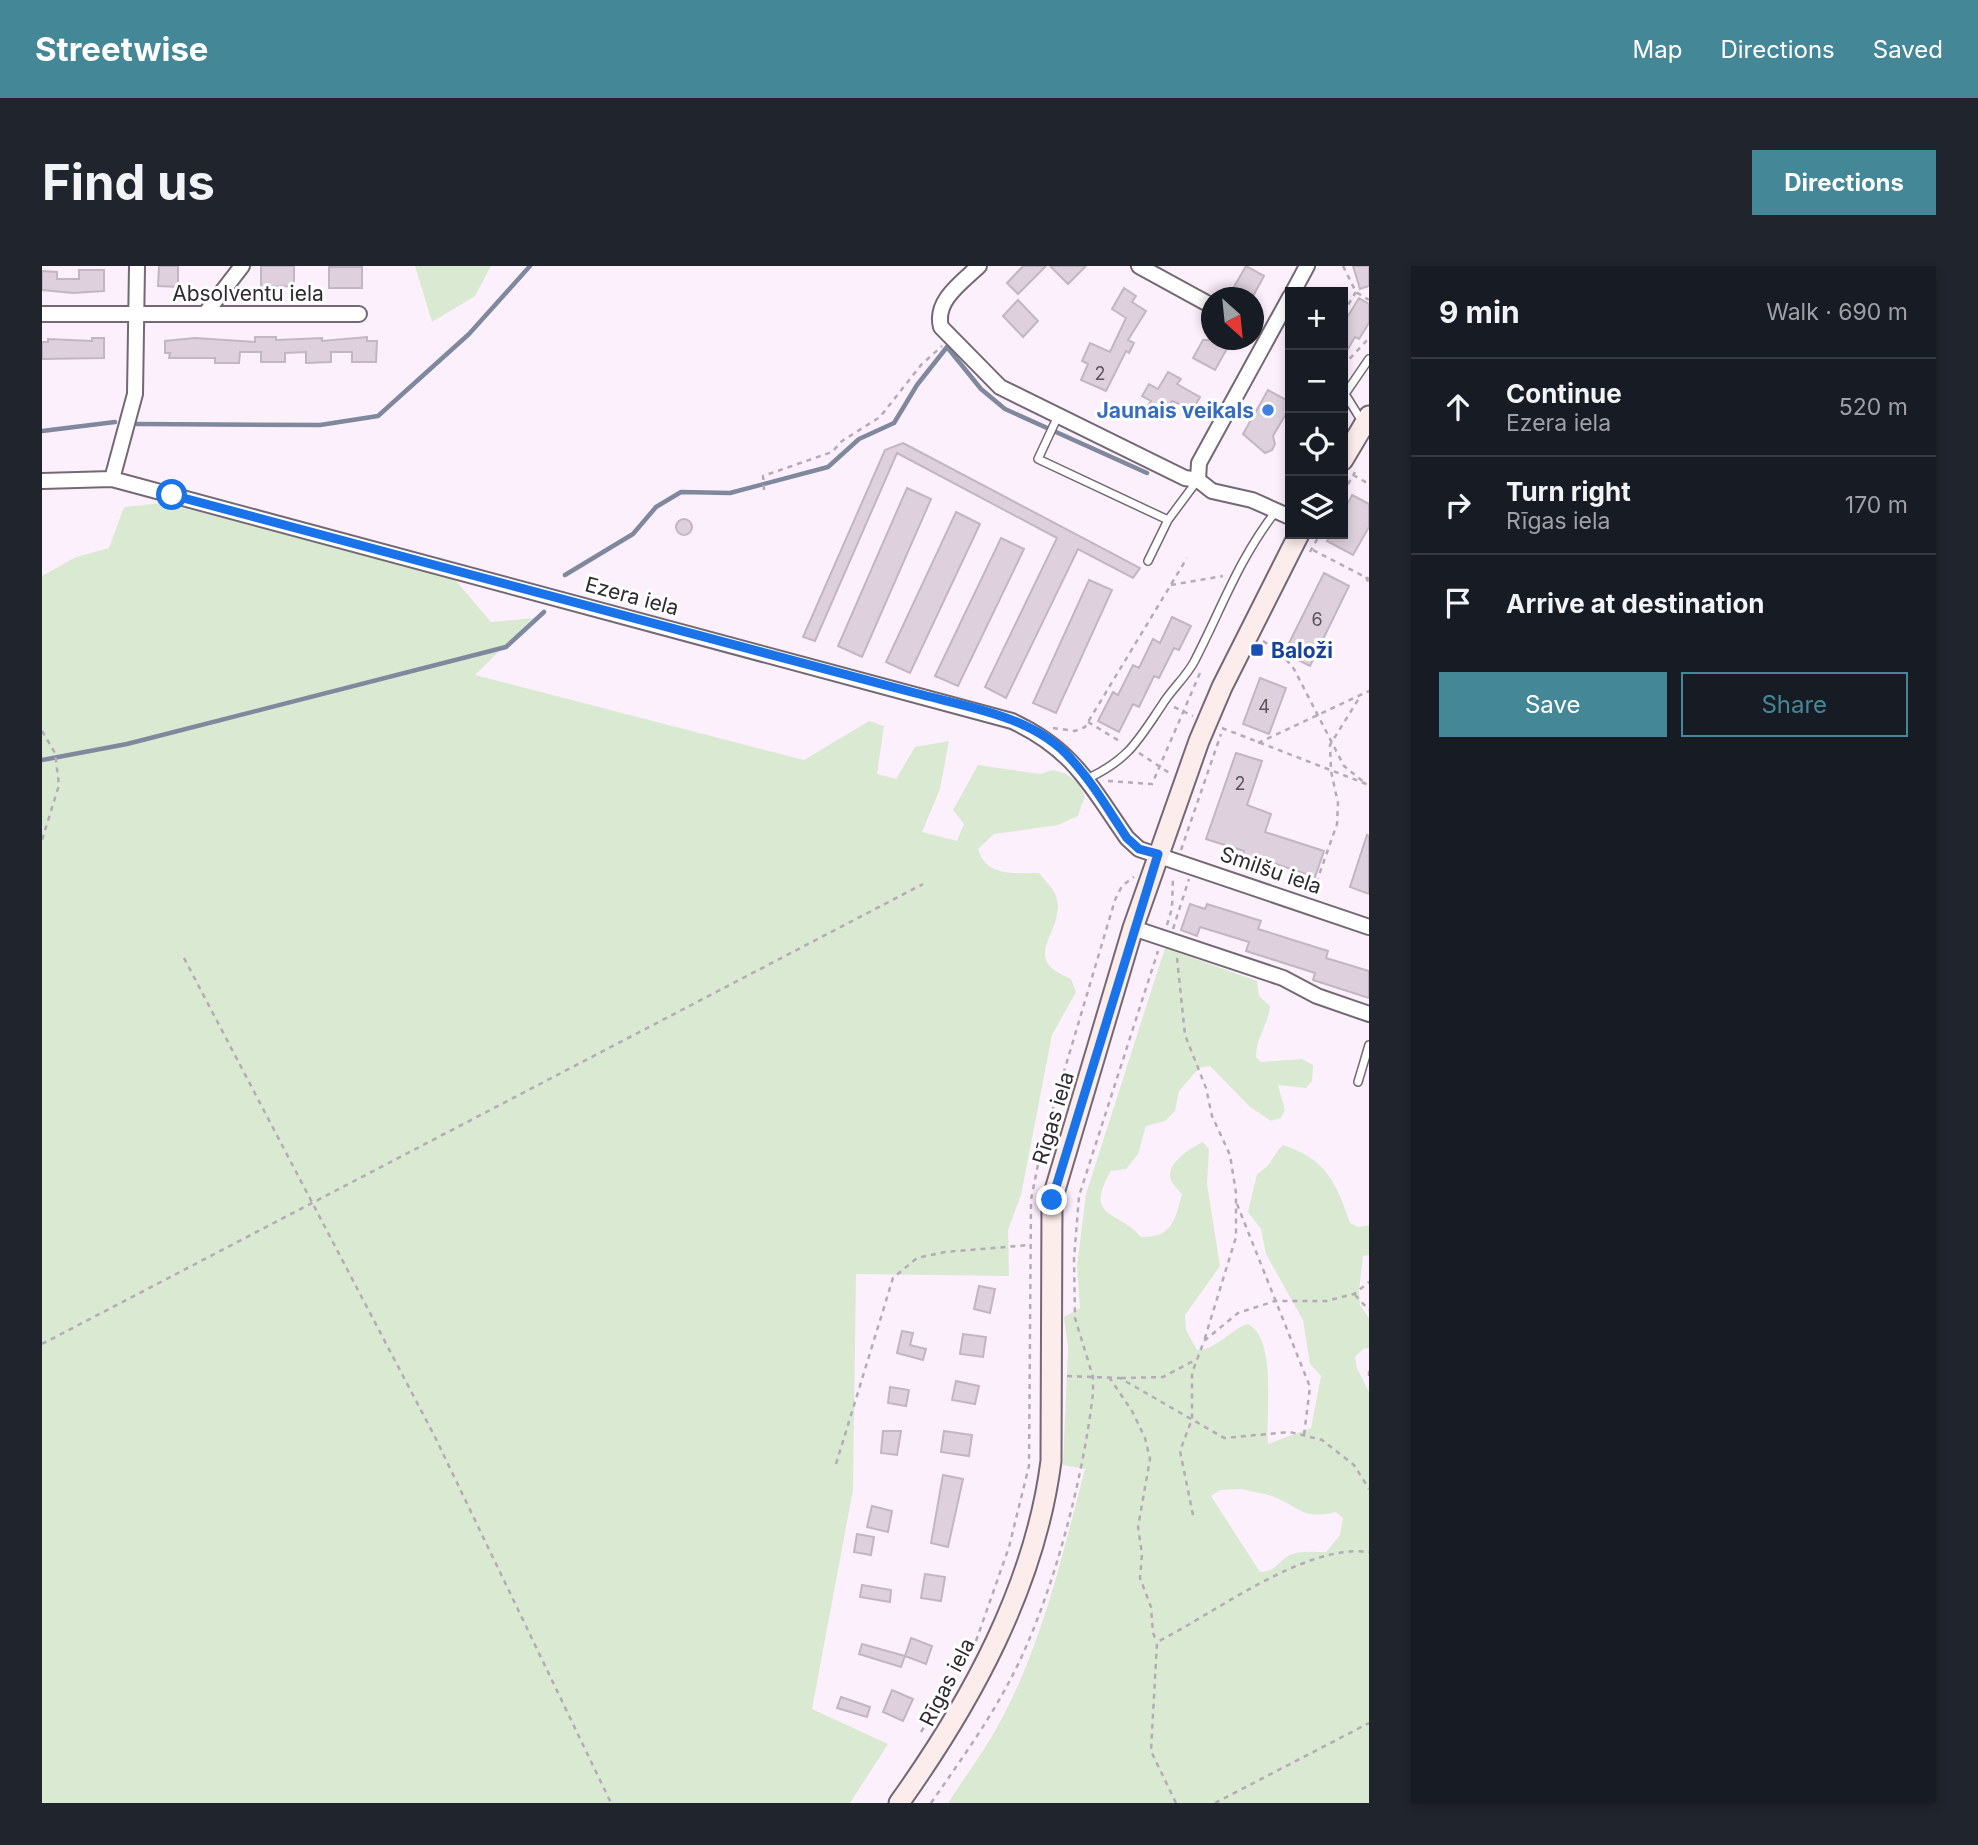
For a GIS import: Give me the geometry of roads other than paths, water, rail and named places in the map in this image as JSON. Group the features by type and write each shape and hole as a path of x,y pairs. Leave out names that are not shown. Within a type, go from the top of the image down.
{"main road":[{"path":"1348,467 1366,420"},
{"name":"Rīgas iela","path":"899,1803 967,1700 1018,1588 1046,1502 1051,1461 1052,1200 1133,928 1168,857 1210,714 1305,541"}],"street":[{"path":"112,479 135,394 136,266"},
{"path":"205,314 242,266"},
{"path":"979,266 948,297 940,307 938,317 941,327 1000,387 1185,478 1198,480 1212,491 1252,500 1285,514"},
{"path":"1139,266 1201,300"},
{"path":"1296,287 1307,266"},
{"path":"1198,480 1199,463 1285,306"},
{"name":"Absolventu iela","path":"42,314 359,314"},
{"name":"Ezera iela","path":"42,481 112,479 1012,721 1052,742 1070,757 1127,838 1139,849 1168,857"},
{"name":"Smilšu iela","path":"1168,857 1369,927"},
{"path":"1133,928 1283,978 1317,996 1369,1014"}],"lane":[{"path":"1366,420 1345,394 1369,359"},
{"path":"1058,416 1038,459 1168,520"},
{"path":"1148,561 1168,520 1198,480"},
{"path":"1087,779 1119,763 1132,749 1192,665 1251,543 1276,510"},
{"path":"1358,1082 1369,1045"}],"waterway":[{"path":"137,424 320,425 378,416 469,334 530,266"},
{"path":"565,575 633,534 656,507 681,492 730,493 828,467 859,439 894,423 917,385 947,347 981,389 1005,409 1147,473"},
{"path":"42,431 115,422"},
{"path":"42,760 127,744 506,647 544,612"}],"place":[{"name":"Jaunais veikals","path":"1268,410"},
{"name":"Baloži","path":"1257,650"}]}
